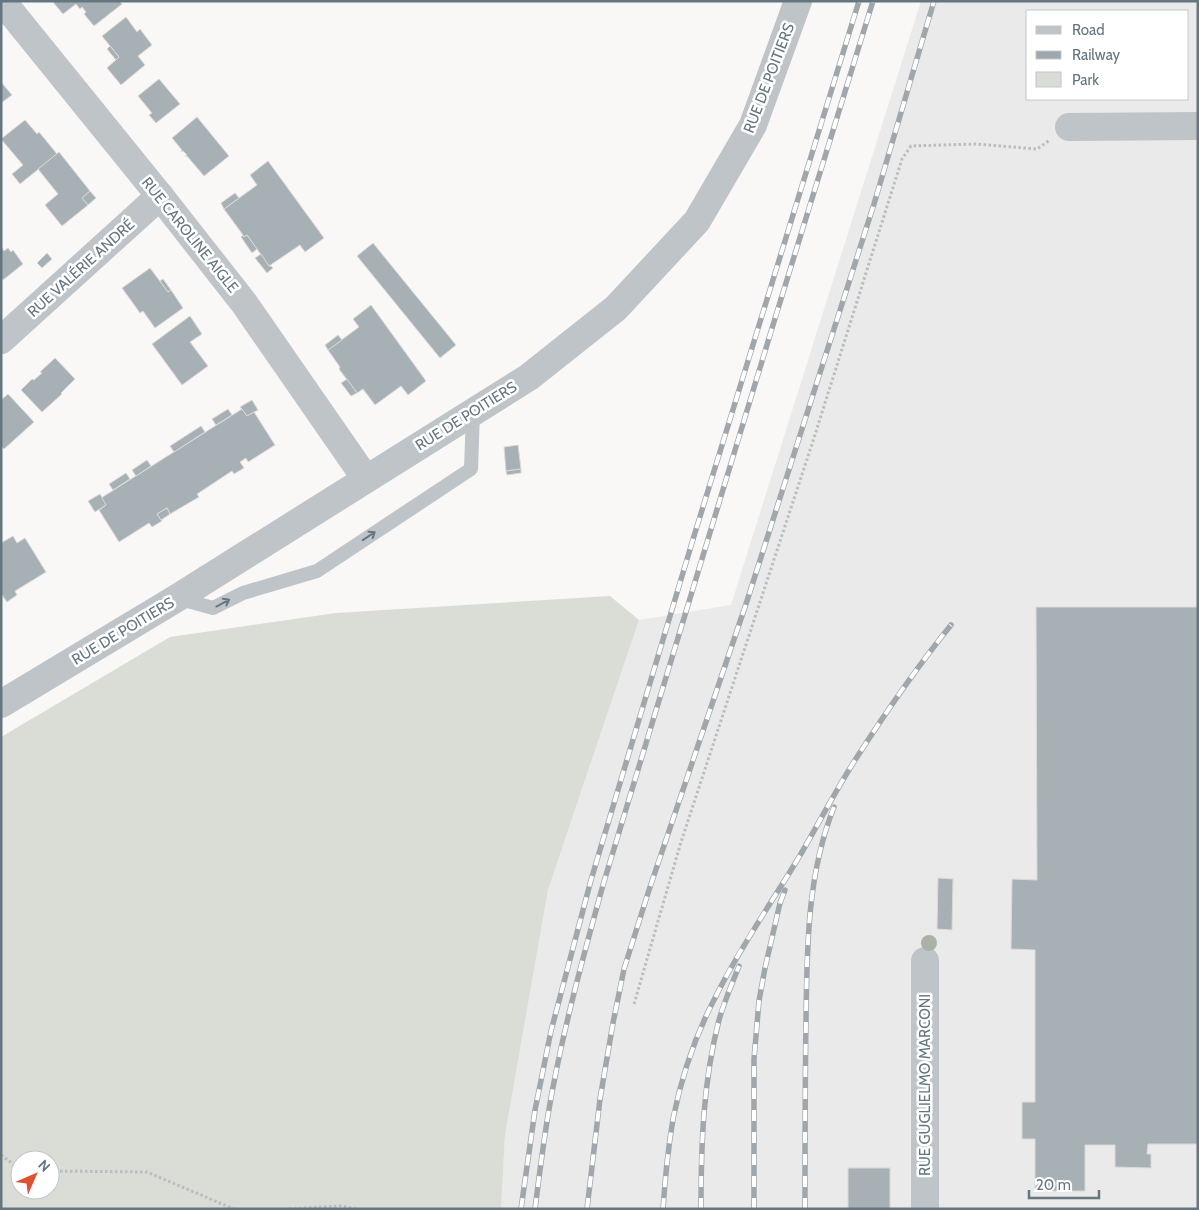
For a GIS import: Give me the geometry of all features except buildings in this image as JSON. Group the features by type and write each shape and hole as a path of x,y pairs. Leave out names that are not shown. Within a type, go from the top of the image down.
{"street":[{"name":"RUE CAROLINE AIGLE","path":"2,1 244,303 366,479"},
{"name":"RUE DE POITIERS","path":"1,704 177,598 529,377 616,308 697,221 753,125 798,1"},
{"path":"1069,127 1198,126"},
{"name":"RUE VALÉRIE ANDRÉ","path":"1,340 160,196"},
{"name":"RUE GUGLIELMO MARCONI","path":"925,961 925,1209"}],"lane":[{"path":"177,598 213,608 243,592 317,571 470,469 473,412"}],"path":[{"path":"634,1004 681,842 813,441 902,159 911,146 976,144 1037,149 1069,127"},
{"path":"60,1171 147,1172 234,1209"},
{"path":"289,1209 341,1206 357,1209"}],"shaded area":[{"path":"921,1 1198,1 1198,1209 501,1209 505,1135 548,890 639,620 731,605"}],"green space":[{"path":"610,596 639,620 548,890 505,1135 501,1209 1,1209 1,737 170,637 336,613"}],"railway":[{"path":"521,1209 535,1110 551,1031 591,880 694,536 859,1"},
{"path":"535,1209 548,1115 559,1057 603,885 873,1"},
{"path":"587,1209 600,1099 624,969 747,601 874,204 934,1"},
{"path":"663,1209 668,1153 676,1104 690,1057 708,1012 735,961 850,769 902,690 951,625"},
{"path":"805,1209 808,938 818,859 834,807"},
{"path":"754,1209 754,1059 759,1001 780,903 785,890"},
{"path":"701,1209 702,1137 709,1067 719,1020 739,966"}]}
